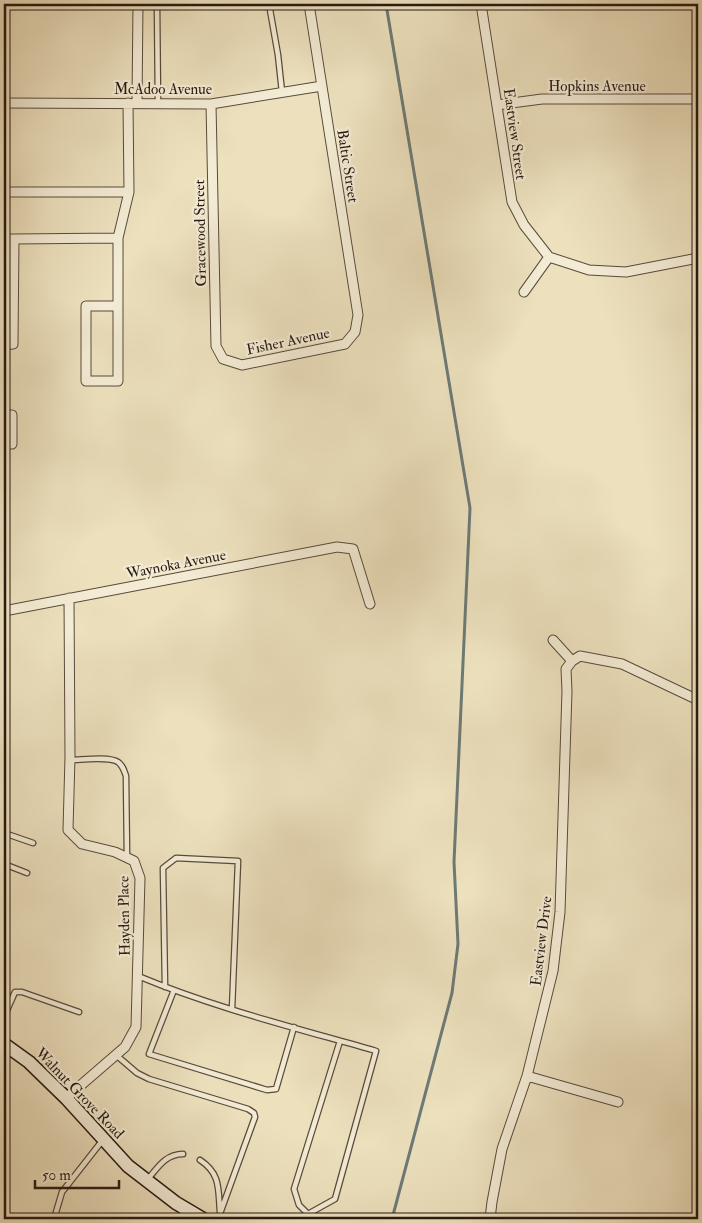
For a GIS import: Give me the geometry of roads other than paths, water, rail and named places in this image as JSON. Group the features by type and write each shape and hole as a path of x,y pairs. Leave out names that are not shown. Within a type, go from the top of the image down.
{"main road":[{"name":"Walnut Grove Road","path":"4,1044 29,1062 66,1098 128,1166 176,1203 204,1219"}],"street":[{"path":"117,306 86,306 86,381 118,381 118,238 129,192 138,4"},
{"name":"Baltic Street","path":"309,4 358,315 354,332"},
{"name":"Eastview Street","path":"482,4 512,202 524,225 549,257"},
{"name":"McAdoo Avenue","path":"4,103 211,104 322,86"},
{"name":"Hopkins Avenue","path":"497,105 542,99 698,99"},
{"name":"Gracewood Street","path":"211,104 216,346 223,359"},
{"path":"4,192 129,192"},
{"path":"4,239 118,238"},
{"path":"4,344 13,344 9,330 14,239"},
{"path":"524,292 549,257 590,270 626,272 698,258"},
{"name":"Fisher Avenue","path":"223,359 242,365 345,344 354,332"},
{"path":"4,416 12,416 12,444 4,444"},
{"name":"Waynoka Avenue","path":"4,611 337,547 353,549 370,604"},
{"name":"Hayden Place","path":"66,1098 125,1047 136,1026 140,878 134,861 115,852 82,844 68,830 70,760 69,598"},
{"path":"553,640 572,661 580,656 622,664 698,700"},
{"name":"Eastview Drive","path":"490,1219 502,1149 527,1076 553,971 560,912 567,691 566,669 572,661"},
{"path":"527,1076 618,1102"}],"lane":[{"path":"157,4 158,104"},
{"path":"269,4 282,92"},
{"path":"70,760 113,760 123,767 126,776 127,858"},
{"path":"4,833 33,843"},
{"path":"165,987 162,868 176,858 238,861 232,1009"},
{"path":"4,864 27,873"},
{"path":"138,976 232,1009 376,1051 335,1199 307,1217 299,1205 294,1189 340,1041"},
{"path":"174,990 149,1054 267,1090 276,1088 294,1027"},
{"path":"4,1016 15,992 22,992 78,1012"},
{"path":"116,1055 136,1073 254,1112 255,1117 218,1219"},
{"path":"54,1219 62,1192 103,1139"},
{"path":"146,1181 163,1161 174,1154 183,1154"},
{"path":"200,1160 210,1167 216,1178 220,1214"}],"waterway":[{"path":"386,4 470,508 454,862 458,944 452,993 392,1219"}]}
